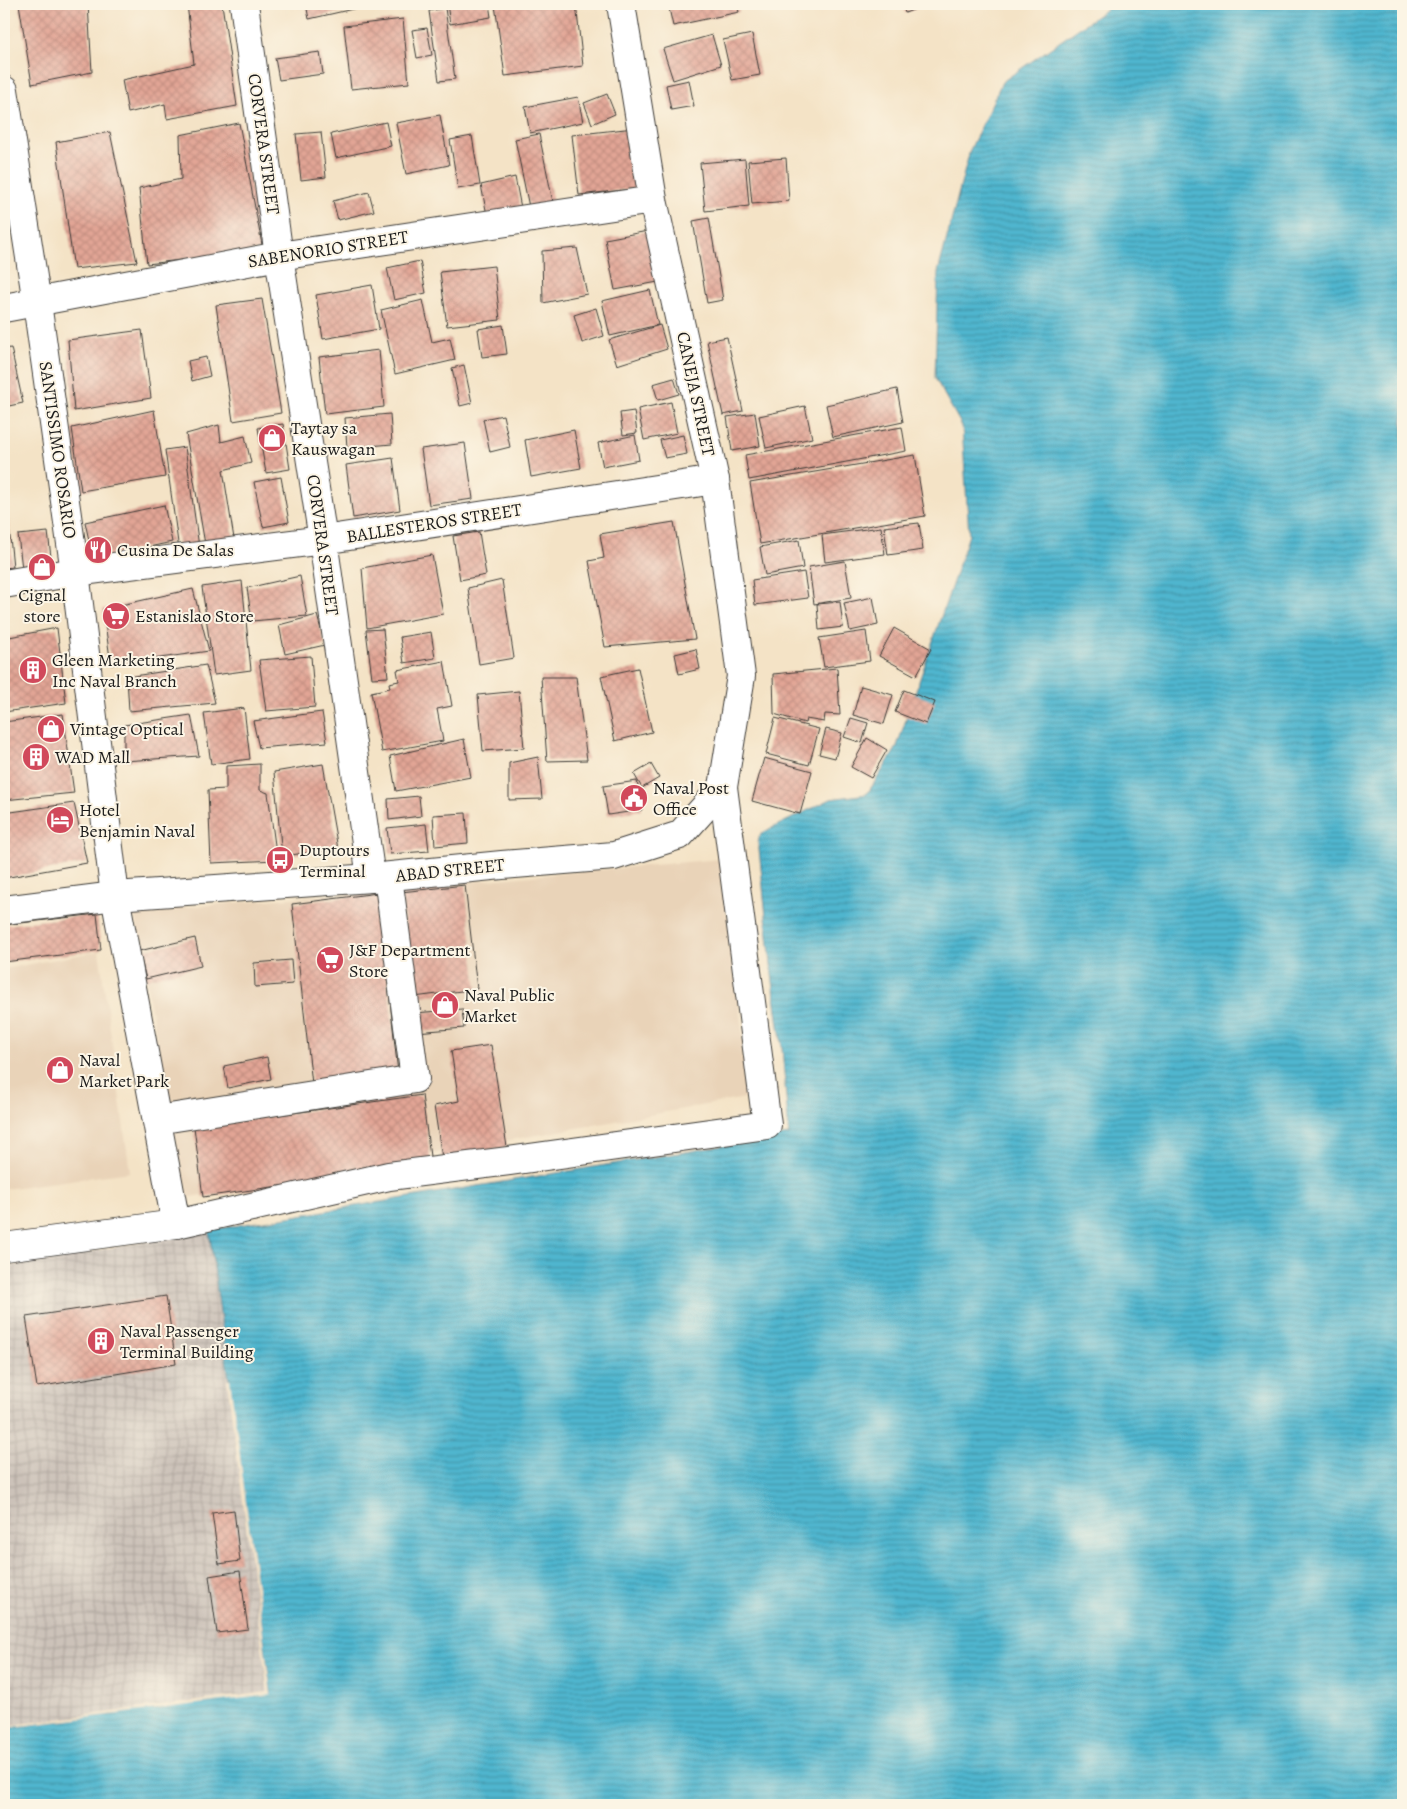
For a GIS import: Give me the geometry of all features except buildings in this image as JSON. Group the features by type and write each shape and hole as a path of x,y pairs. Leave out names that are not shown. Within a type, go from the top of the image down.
{"street":[{"name":"CORVERA STREET","path":"157,1120 415,1079 323,540 279,256 244,4"},
{"name":"CANEJA STREET","path":"176,1224 388,1176 767,1126 723,787 741,676 715,480 653,200 621,4"},
{"name":"SANTISSIMO ROSARIO","path":"4,90 37,303 75,572 115,896 176,1224"},
{"name":"SABENORIO STREET","path":"4,308 279,256 653,200"},
{"name":"BALLESTEROS STREET","path":"4,584 75,572 323,540 715,480"},
{"name":"ABAD STREET","path":"4,910 115,896 379,877 614,856 680,835 723,787"},
{"path":"4,1247 176,1224"}],"shaded area":[{"name":"Naval Public Market","path":"721,859 750,1097 185,1198 134,912"},
{"name":"Naval Market Park","path":"99,951 130,1172 4,1189 4,969"},
{"path":"209,1230 271,1695 4,1728 4,1267"}],"water":[{"path":"1133,4 1403,4 1403,1805 6,1805 4,1786 4,1728 271,1694 209,1230 789,1135 782,1047 772,974 758,839 762,833 831,799 867,794 896,749 969,535 962,426 935,378 938,272 970,150 1002,82 1108,8"}],"pier":[{"path":"227,1380 230,1380 271,1695 4,1728 4,1726 268,1692"}],"place":[{"name":"Taytay sa Kauswagan","path":"272,438"},
{"name":"Cusina De Salas","path":"98,550"},
{"name":"Cignal store","path":"42,567"},
{"name":"Estanislao Store","path":"116,616"},
{"name":"Gleen Marketing Inc Naval Branch","path":"33,670"},
{"name":"Vintage Optical","path":"51,729"},
{"name":"WAD Mall","path":"36,757"},
{"name":"Naval Post Office","path":"634,798"},
{"name":"Hotel Benjamin Naval","path":"60,820"},
{"name":"Duptours Terminal","path":"280,860"},
{"name":"J&F Department Store","path":"330,960"},
{"name":"Naval Public Market","path":"445,1005"},
{"name":"Naval Market Park","path":"60,1070"},
{"name":"Naval Passenger Terminal Building","path":"101,1341"}]}
